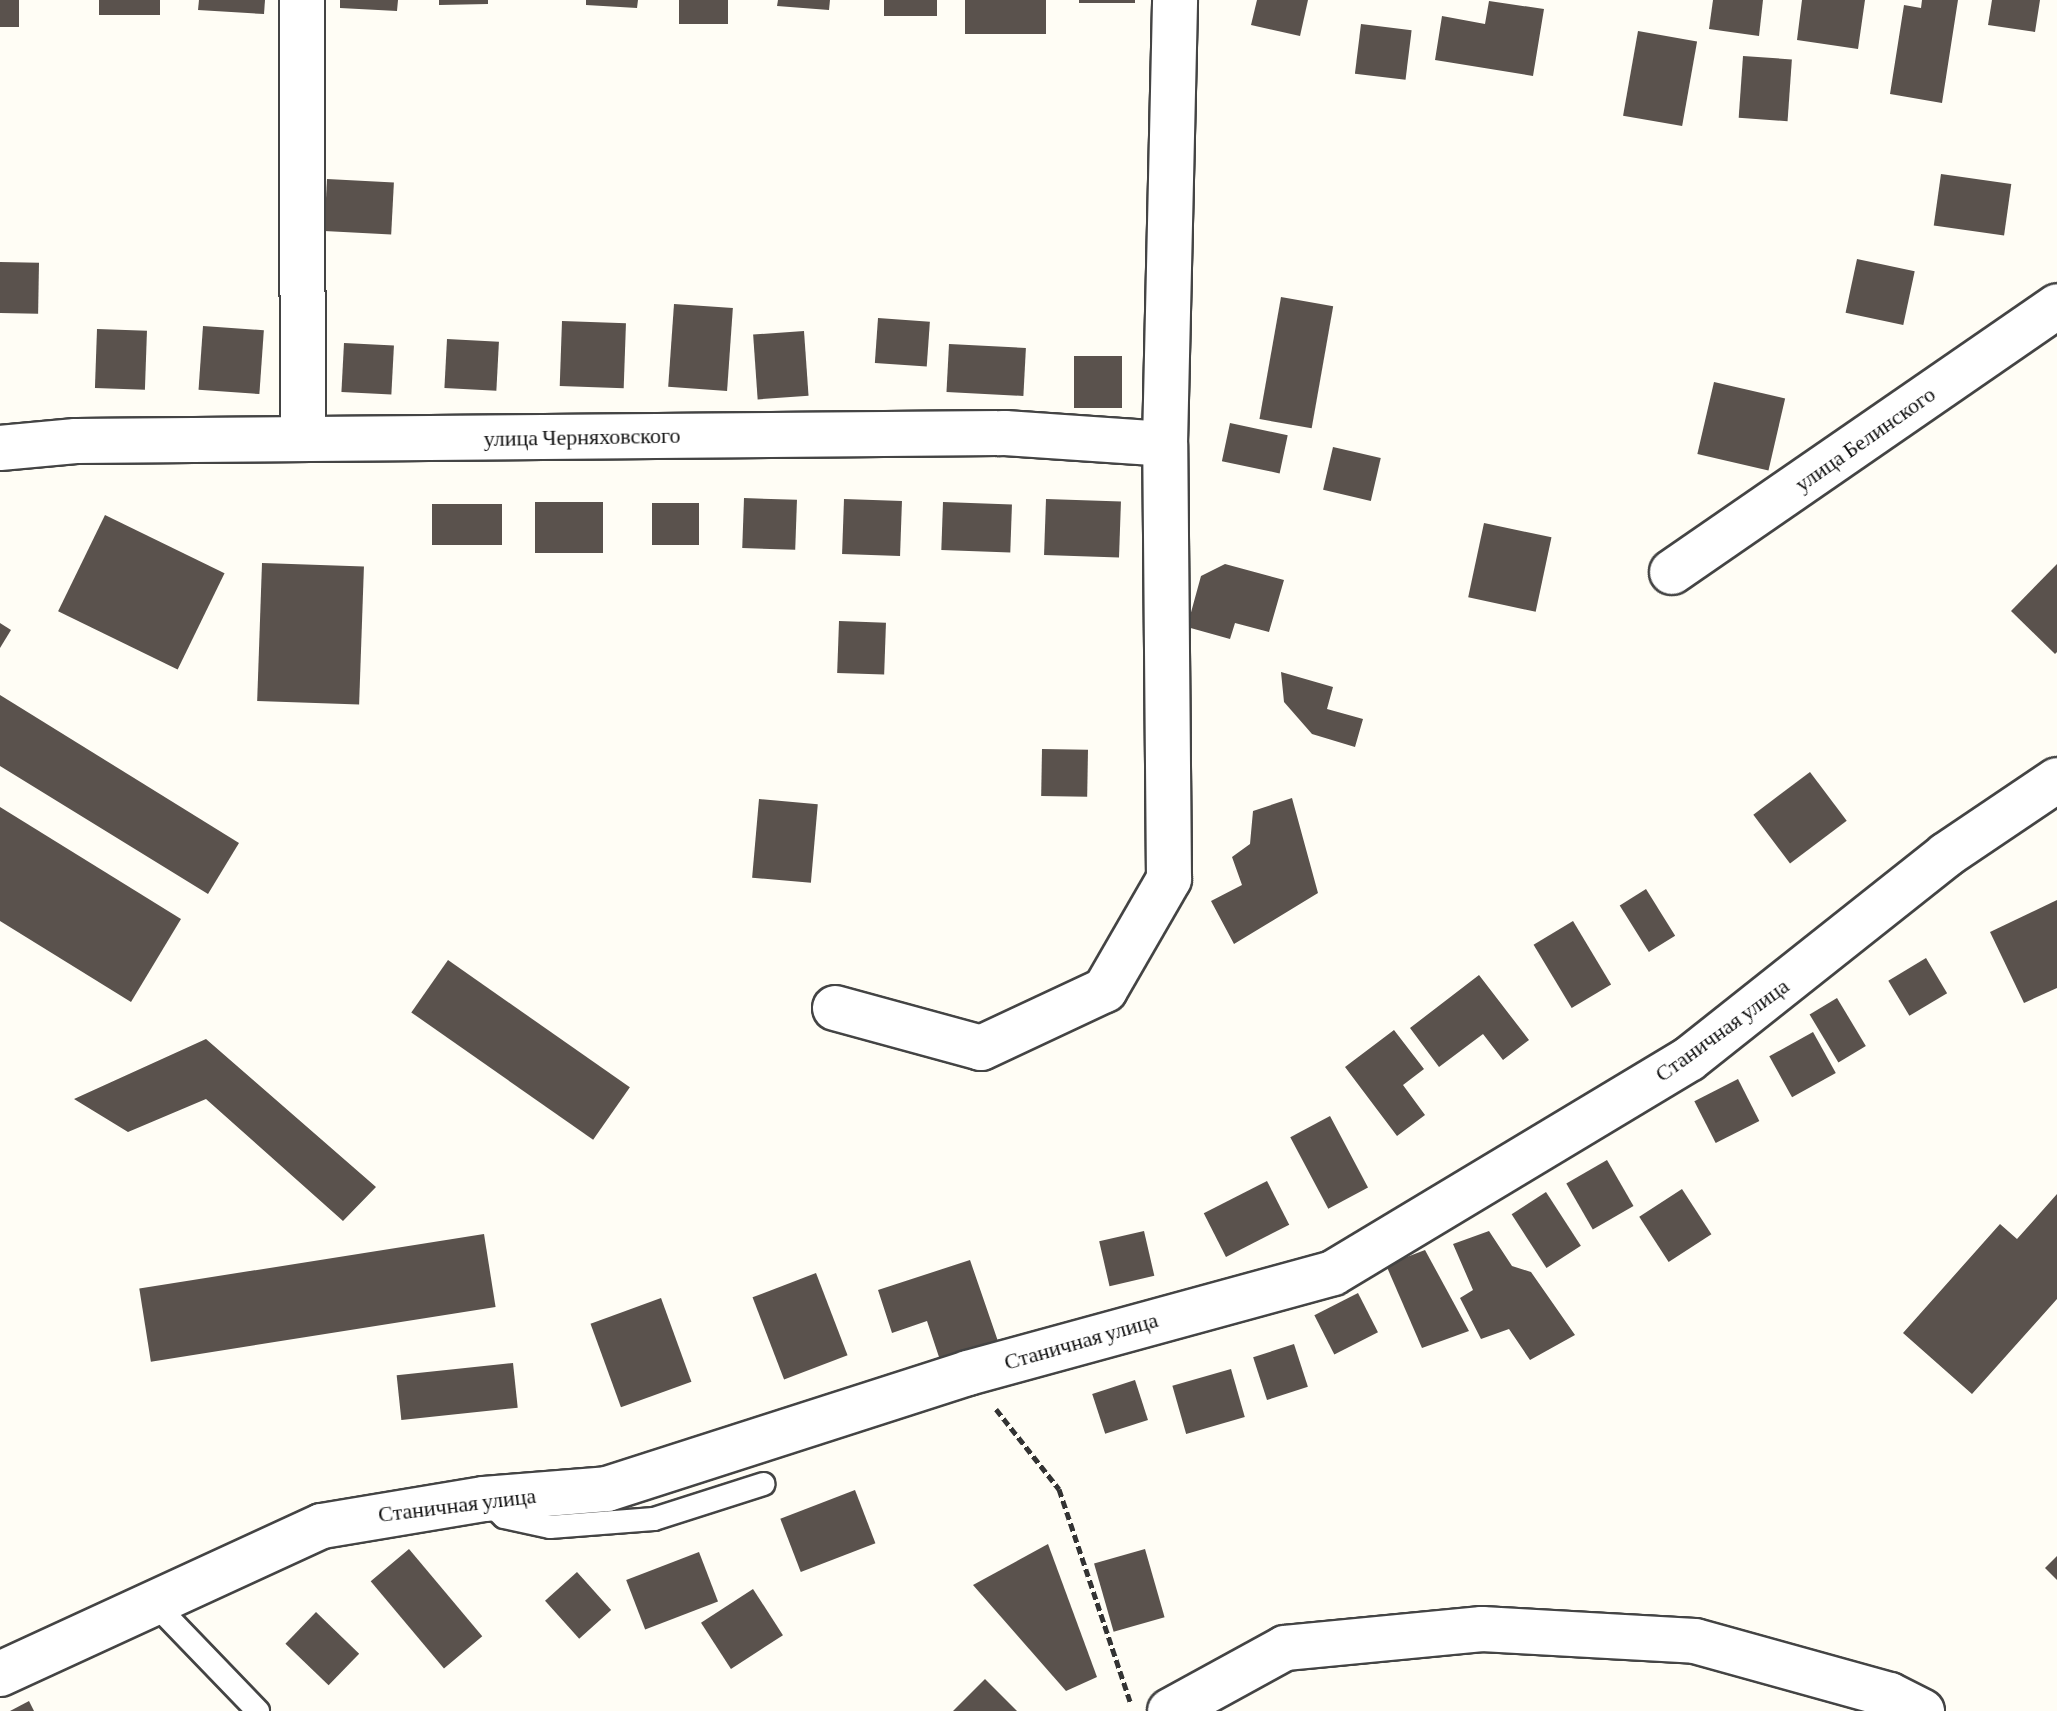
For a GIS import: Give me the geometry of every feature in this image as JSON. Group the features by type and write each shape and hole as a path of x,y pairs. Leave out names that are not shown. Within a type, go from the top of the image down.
{"street":[{"path":"302,0 303,439"},
{"path":"835,1008 981,1048 1105,990 1169,879 1165,444 1175,0"},
{"name":"улица Белинского","path":"1672,572 2057,306"},
{"name":"улица Черняховского","path":"0,448 76,441 1005,433 1165,444"},
{"name":"Станичная улица","path":"0,1674 152,1601 322,1526 484,1499 607,1489 968,1373 1333,1273 1689,1059 1946,855 2057,780"},
{"path":"1170,1711 1285,1648 1482,1629 1695,1641 1890,1695 1922,1711"}],"lane":[{"path":"484,1499 504,1517 550,1527 654,1519 764,1484"},
{"path":"152,1601 258,1711"}],"path":[{"path":"968,1373 1059,1489 1133,1711"}],"building":[{"path":"0,0 19,0 19,27 0,27"},
{"path":"99,0 160,0 160,15 99,15"},
{"path":"199,0 265,0 264,14 198,10"},
{"path":"340,0 398,0 397,11 340,8"},
{"path":"439,0 488,0 488,4 439,5"},
{"path":"586,0 638,0 637,8 586,5"},
{"path":"679,0 728,0 728,24 679,24"},
{"path":"778,0 830,0 829,10 777,6"},
{"path":"884,0 937,0 937,16 884,16"},
{"path":"965,0 1046,0 1046,34 965,34"},
{"path":"1079,0 1135,0 1135,3 1079,3"},
{"path":"1257,0 1308,0 1300,36 1251,25"},
{"path":"1713,0 1763,0 1759,36 1709,29"},
{"path":"1802,0 1865,0 1858,49 1797,40"},
{"path":"1922,0 1958,0 1942,103 1890,94 1904,5 1921,8"},
{"path":"1992,0 2040,0 2035,32 1988,25"},
{"path":"1489,1 1544,9 1533,76 1435,60 1442,16 1485,24"},
{"path":"1361,24 1412,30 1406,80 1355,74"},
{"path":"1638,31 1697,41 1682,126 1623,116"},
{"path":"1743,56 1792,59 1788,121 1739,118"},
{"path":"1941,174 2011,184 2004,235 1934,225"},
{"path":"327,179 394,183 391,234 324,231"},
{"path":"1857,259 1915,271 1903,325 1846,313"},
{"path":"0,262 39,263 38,314 0,313"},
{"path":"1281,297 1333,306 1312,428 1259,419"},
{"path":"674,304 733,308 727,391 668,387"},
{"path":"878,318 930,322 927,367 875,363"},
{"path":"562,321 626,323 624,388 560,386"},
{"path":"203,326 264,330 259,394 199,390"},
{"path":"97,329 147,331 145,390 95,388"},
{"path":"804,331 809,396 758,399 753,335"},
{"path":"447,339 499,342 496,391 444,388"},
{"path":"344,343 394,346 391,395 341,392"},
{"path":"949,344 1026,348 1023,396 946,392"},
{"path":"1074,356 1122,356 1122,408 1074,408"},
{"path":"1714,382 1785,398 1768,471 1697,454"},
{"path":"1230,423 1288,435 1280,473 1222,461"},
{"path":"1333,447 1381,458 1371,501 1323,490"},
{"path":"744,498 797,500 795,550 742,548"},
{"path":"844,499 902,501 900,556 842,554"},
{"path":"1046,499 1121,502 1119,558 1044,555"},
{"path":"535,502 603,502 603,553 535,553"},
{"path":"943,502 1012,504 1010,552 941,550"},
{"path":"652,503 699,503 699,545 652,545"},
{"path":"432,504 502,504 502,545 432,545"},
{"path":"105,515 225,573 178,669 58,611"},
{"path":"1484,523 1551,537 1536,612 1468,597"},
{"path":"262,563 364,567 359,704 257,701"},
{"path":"1225,564 1284,580 1269,632 1235,623 1230,639 1187,627 1201,576"},
{"path":"2057,564 2057,652 2055,654 2011,611"},
{"path":"839,621 886,623 884,675 837,673"},
{"path":"0,623 11,630 0,648"},
{"path":"1281,672 1333,687 1327,709 1363,719 1355,747 1312,734 1284,702"},
{"path":"0,695 239,843 208,894 0,766"},
{"path":"1042,749 1088,750 1087,797 1041,796"},
{"path":"1810,772 1847,821 1790,863 1753,815"},
{"path":"1292,798 1318,893 1234,944 1211,901 1242,885 1232,857 1250,844 1253,811"},
{"path":"759,799 818,804 811,883 752,878"},
{"path":"0,807 181,919 131,1002 0,921"},
{"path":"1646,889 1675,936 1649,952 1620,905"},
{"path":"2057,900 2057,988 2024,1003 1990,932"},
{"path":"1573,921 1611,984 1572,1008 1534,945"},
{"path":"1926,958 1947,993 1909,1016 1888,981"},
{"path":"448,960 630,1087 593,1140 411,1012"},
{"path":"1479,975 1529,1040 1503,1060 1483,1034 1439,1067 1410,1028"},
{"path":"1837,998 1866,1046 1838,1062 1810,1014"},
{"path":"1394,1030 1424,1069 1403,1085 1425,1115 1397,1136 1345,1067"},
{"path":"1813,1032 1836,1073 1792,1097 1769,1056"},
{"path":"206,1039 376,1187 343,1221 206,1099 128,1132 74,1099"},
{"path":"1738,1079 1759,1121 1716,1143 1694,1101"},
{"path":"1330,1116 1368,1188 1328,1209 1290,1137"},
{"path":"1607,1160 1634,1206 1593,1229 1566,1184"},
{"path":"1267,1181 1289,1225 1226,1257 1204,1213"},
{"path":"1682,1189 1711,1234 1669,1262 1639,1217"},
{"path":"1546,1192 1581,1246 1546,1268 1512,1214"},
{"path":"2057,1194 2057,1299 1972,1394 1903,1333 2000,1224 2017,1239"},
{"path":"1144,1231 1154,1276 1110,1286 1099,1241"},
{"path":"1489,1231 1512,1266 1531,1272 1575,1335 1530,1360 1509,1329 1481,1339 1460,1298 1473,1290 1453,1244"},
{"path":"484,1234 496,1307 151,1362 139,1289"},
{"path":"1425,1250 1469,1331 1422,1348 1386,1265"},
{"path":"970,1260 1001,1350 943,1369 927,1321 892,1333 878,1290"},
{"path":"816,1273 848,1355 784,1380 753,1297"},
{"path":"1358,1293 1378,1332 1334,1354 1314,1315"},
{"path":"661,1298 691,1382 621,1407 591,1324"},
{"path":"1294,1344 1308,1387 1267,1400 1253,1357"},
{"path":"513,1363 518,1408 401,1420 397,1375"},
{"path":"1231,1369 1245,1417 1186,1434 1172,1386"},
{"path":"1135,1380 1148,1420 1105,1434 1092,1394"},
{"path":"855,1490 875,1543 801,1572 780,1519"},
{"path":"1048,1544 1097,1677 1066,1691 973,1585"},
{"path":"409,1549 482,1636 444,1668 371,1581"},
{"path":"1145,1549 1165,1617 1114,1632 1094,1564"},
{"path":"699,1552 718,1601 645,1629 626,1580"},
{"path":"2057,1556 2057,1580 2045,1568"},
{"path":"577,1572 611,1610 579,1639 545,1601"},
{"path":"753,1589 783,1635 731,1669 701,1623"},
{"path":"316,1612 359,1654 329,1685 285,1644"},
{"path":"985,1679 1017,1711 953,1711"},
{"path":"29,1701 34,1711 10,1711"}]}
